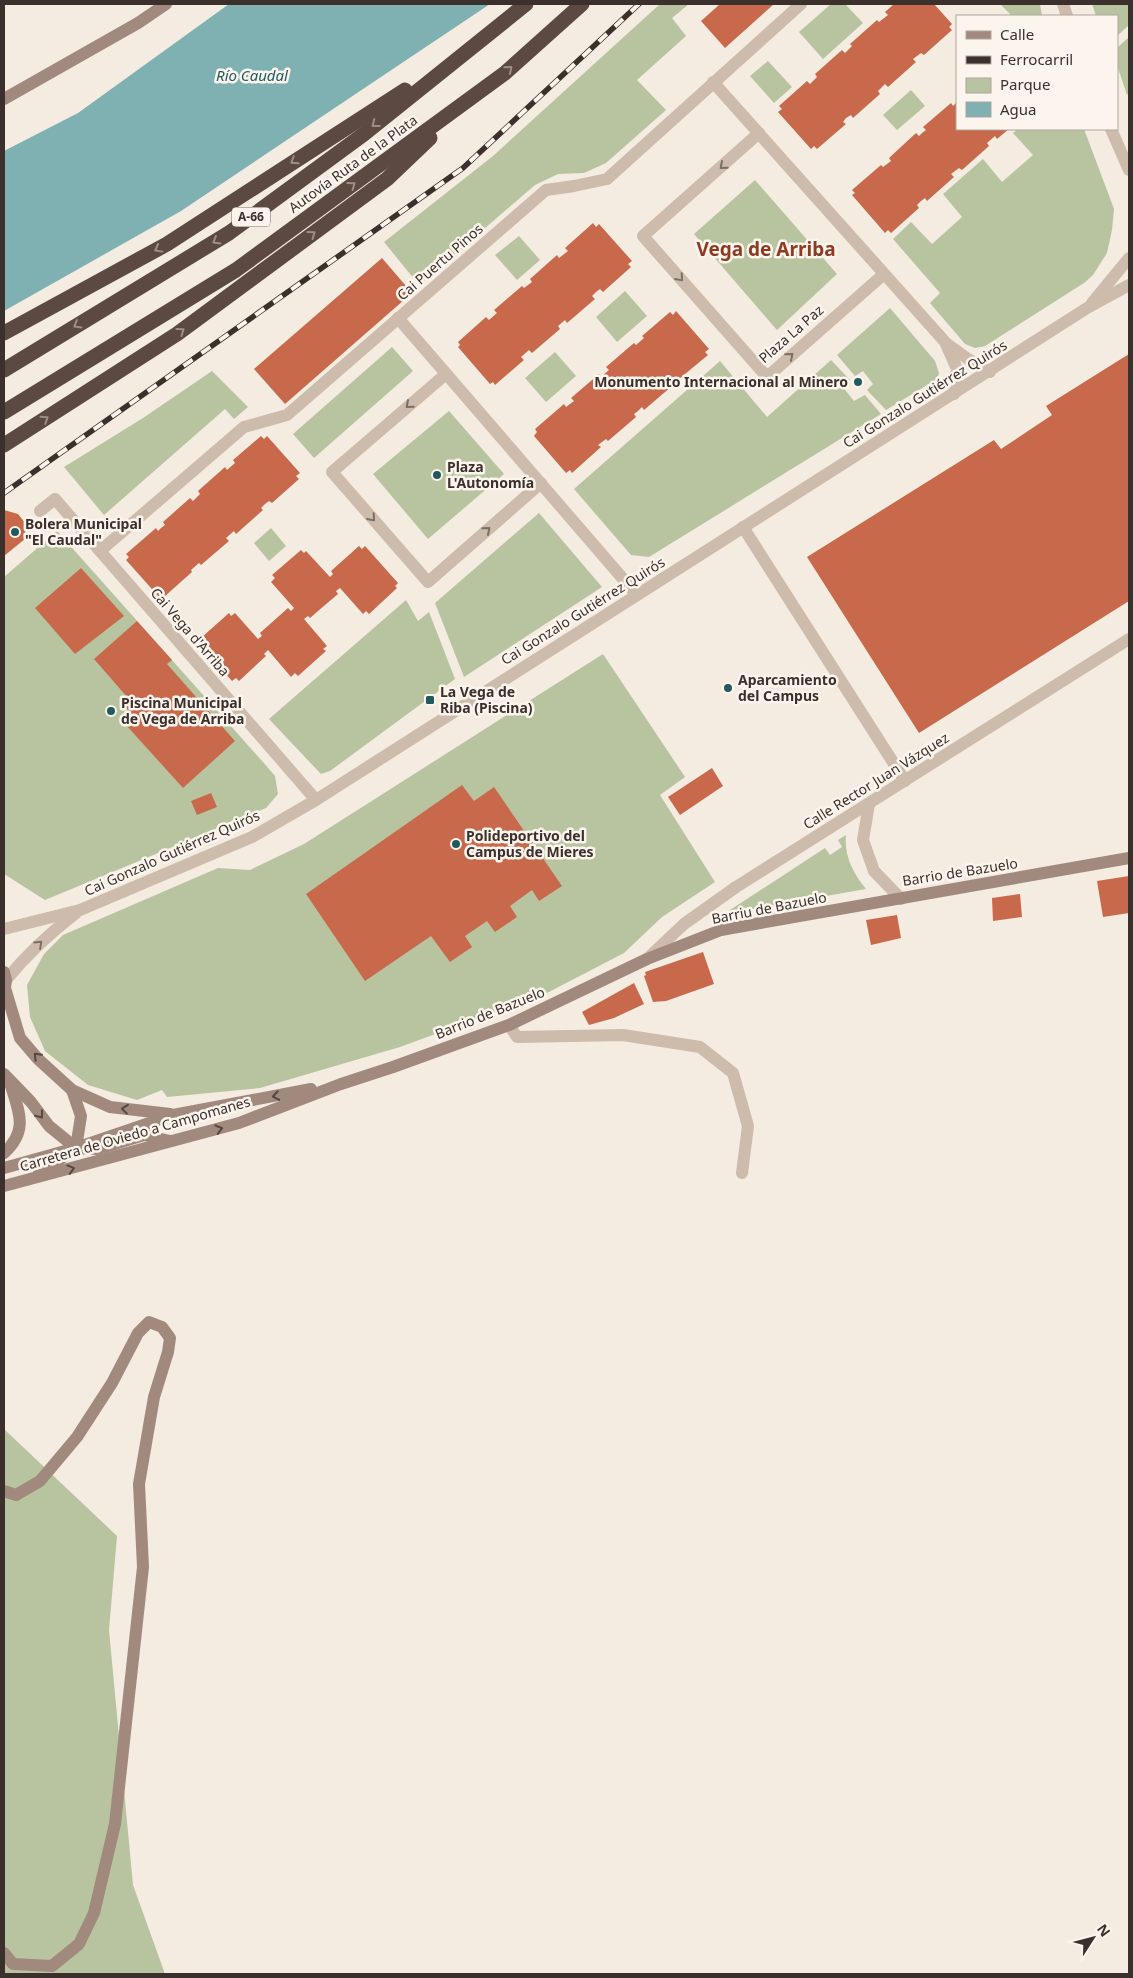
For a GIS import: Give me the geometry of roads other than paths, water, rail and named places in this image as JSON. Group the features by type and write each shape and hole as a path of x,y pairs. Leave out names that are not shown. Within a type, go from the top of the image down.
{"highway":[{"name":"Autovía Ruta de la Plata","path":"4,370 229,234 364,134 526,4"},
{"name":"Autovía Ruta de la Plata","path":"4,412 236,270 505,73 582,4"},
{"path":"4,333 167,244 482,40"},
{"path":"4,445 177,334 387,179 470,99"}],"street":[{"path":"4,100 138,23 166,4"},
{"name":"Cai Puertu Pinos","path":"100,551 244,427 287,415 546,190 607,178 801,4"},
{"path":"713,82 946,342 968,359 990,372"},
{"path":"1111,130 1129,171"},
{"name":"Plaza La Paz","path":"759,134 643,236 766,377 884,274"},
{"name":"Cai Gonzalo Gutiérrez Quirós","path":"1087,308 1129,258"},
{"name":"Cai Gonzalo Gutiérrez Quirós","path":"4,929 80,910 252,836 316,800 743,527 990,372 1087,308 1129,286"},
{"path":"398,318 637,595"},
{"path":"946,342 957,369 954,394"},
{"path":"446,374 332,472 428,582 541,483"},
{"name":"Cai Vega d'Arriba","path":"40,511 55,499 316,800"},
{"path":"743,527 905,781"},
{"name":"Calle Rector Juan Vázquez","path":"647,959 684,924 736,887 1129,639"},
{"name":"Barrio de Bazuelo","path":"869,804 863,840 874,871 901,899 1129,858"},
{"name":"Barriu de Bazuelo","path":"647,959 721,930 901,899"},
{"name":"Cai Gonzalo Gutiérrez Quirós","path":"5,984 28,954 45,937 80,910"},
{"name":"Barrio de Bazuelo","path":"341,1084 509,1025 647,959"},
{"path":"5,984 20,1038 72,1090 110,1107 173,1115"},
{"path":"509,1025 517,1037 623,1035 700,1047 733,1073 748,1126 742,1173"},
{"path":"6,1077 30,1102 49,1126 76,1148 98,1149 144,1135 172,1142"},
{"path":"4,1154 15,1143 21,1119 6,1077"},
{"name":"Carretera de Oviedo a Campomanes","path":"4,1168 76,1148 173,1115 341,1084"},
{"name":"Carretera de Oviedo a Campomanes","path":"5,1186 239,1123 341,1084"},
{"path":"5,1186 49,1167 76,1148 81,1116 72,1090"},
{"path":"4,1491 16,1495 40,1481 82,1429 112,1383 138,1333 150,1322 162,1327 170,1338 168,1352 154,1397 140,1484 142,1567 115,1824 94,1913 79,1944 52,1966 13,1964 4,1953"}],"water":[{"name":"Río Caudal","path":"229,4 490,4 181,211 4,311 4,151 78,113"}],"railway":[{"path":"4,493 463,168 639,4"}],"place":[{"name":"Monumento Internacional al Minero","path":"858,382"},
{"name":"Plaza L'Autonomía","path":"437,475"},
{"name":"Bolera Municipal \"El Caudal\"","path":"15,532"},
{"name":"Aparcamiento del Campus","path":"728,688"},
{"name":"La Vega de Riba (Piscina)","path":"430,700"},
{"name":"Piscina Municipal de Vega de Arriba","path":"111,711"},
{"name":"Polideportivo del Campus de Mieres","path":"456,844"}],"district":[{"name":"Vega de Arriba","path":"766,249"}]}
